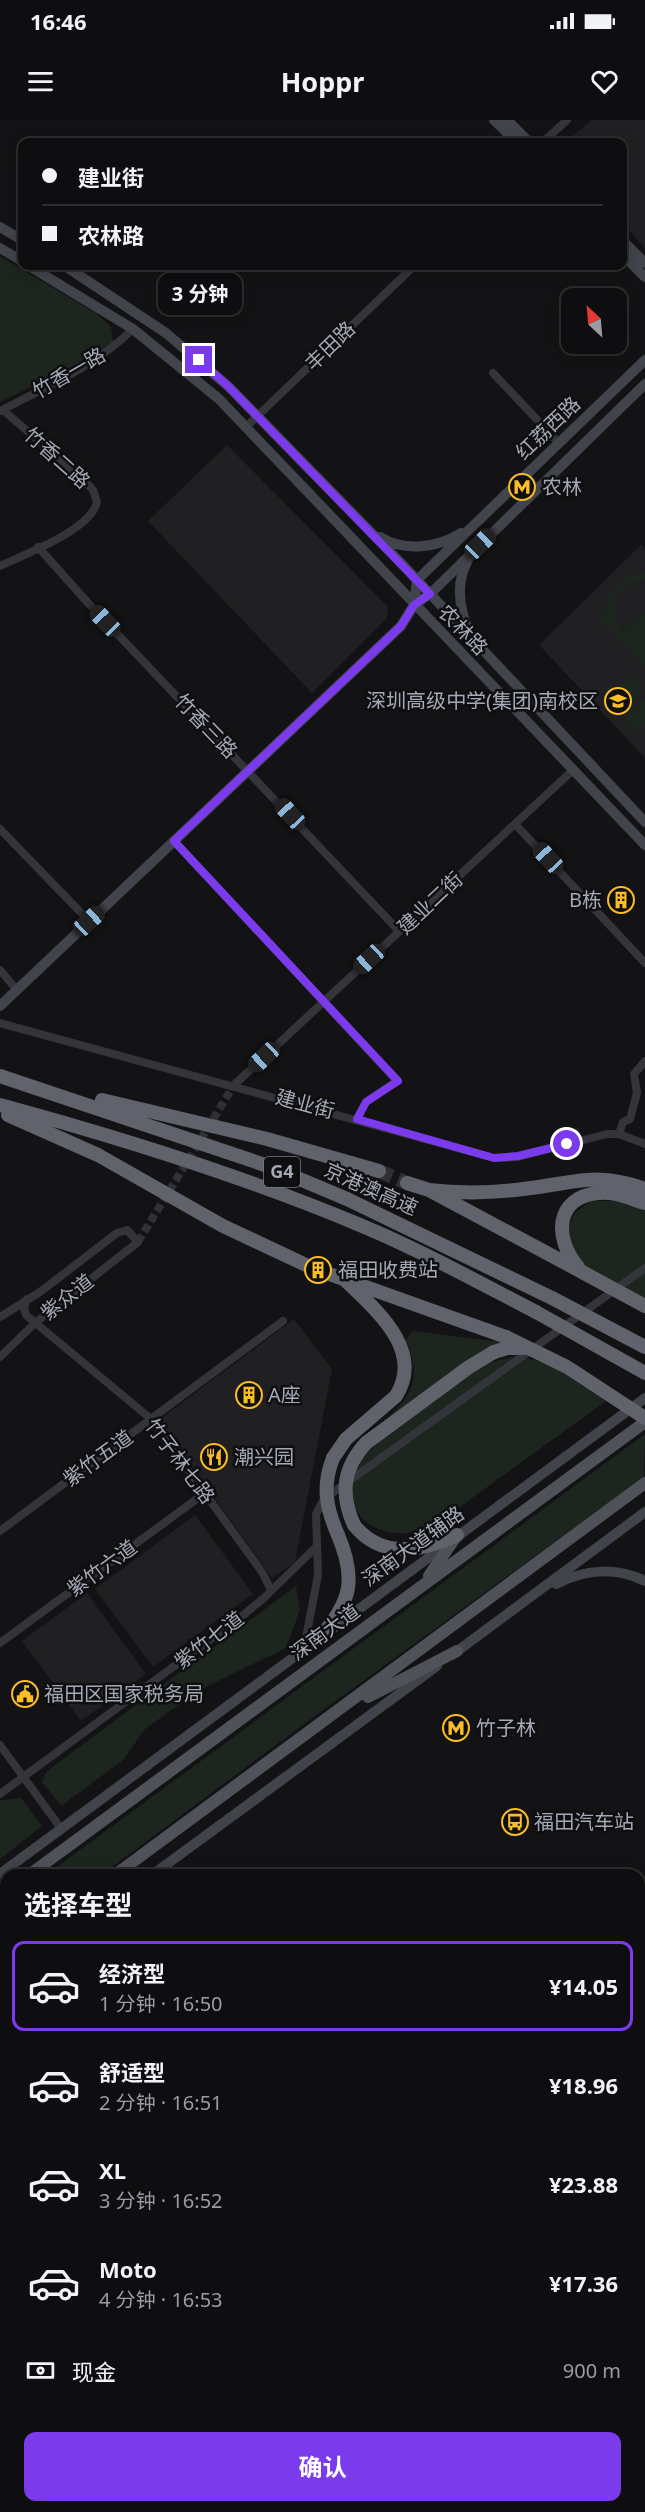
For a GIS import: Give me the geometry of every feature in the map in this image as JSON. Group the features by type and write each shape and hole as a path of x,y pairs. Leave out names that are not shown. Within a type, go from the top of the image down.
{"highway":[{"path":"1,1076 267,1139 379,1171"},
{"name":"京港澳高速","path":"1,1076 271,1167 347,1198 552,1298 645,1347"},
{"name":"京港澳高速","path":"0,1105 115,1138 283,1194 372,1231 536,1312 645,1372"},
{"path":"0,1112 108,1160 223,1226 306,1265"},
{"path":"429,1190 465,1194 507,1191 590,1178 612,1179 645,1189"},
{"path":"407,1183 429,1190 645,1306"},
{"path":"584,1273 567,1252 561,1234 561,1224 570,1206 579,1199 600,1193 645,1203"},
{"path":"321,1636 339,1615 348,1591 349,1564 326,1503 326,1483 333,1458 346,1439 396,1396 401,1388 406,1369 402,1349 390,1328 338,1277 506,1336 540,1352 645,1418"},
{"path":"457,1535 423,1548 399,1550 369,1541 354,1525 345,1500 346,1476 350,1464 366,1443 469,1367 494,1352 517,1347 540,1352"}],"main road":[{"path":"494,120 512,138"},
{"path":"507,120 525,138"},
{"path":"0,227 18,238"},
{"path":"627,245 645,263"},
{"path":"0,248 18,259"},
{"path":"627,259 645,277"},
{"name":"农林路","path":"36,270 133,329 187,371 246,427 645,845"},
{"name":"农林路","path":"71,270 166,333 229,387 417,580 645,822"},
{"name":"红荔西路","path":"414,605 417,580 645,360"},
{"name":"红荔西路","path":"0,1006 401,626 414,605 430,594 645,384"},
{"path":"368,530 398,545 430,546 474,525"},
{"path":"475,642 460,608 460,591 463,569 480,544"},
{"name":"深南大道辅路","path":"6,1869 60,1827 645,1398"},
{"name":"深南大道","path":"37,1869 645,1422"},
{"path":"123,1869 645,1484"},
{"path":"160,1869 645,1512"},
{"path":"418,1588 457,1535"},
{"path":"534,1594 587,1573 615,1572 645,1581"},
{"path":"333,1716 457,1651"}],"street":[{"path":"547,138 567,120"},
{"name":"丰田路","path":"246,427 410,270"},
{"name":"竹香一路","path":"1,410 86,366 117,345 133,329"},
{"path":"493,373 559,442"},
{"name":"竹香二路","path":"0,566 86,521 96,508 96,496 83,479 1,410"},
{"name":"竹香三路","path":"38,547 88,604 249,770 399,931"},
{"name":"建业二街","path":"234,1085 573,770"},
{"path":"515,824 645,963"},
{"path":"0,829 89,921"},
{"path":"174,841 398,1081 366,1102 357,1119"},
{"path":"0,970 17,990"},
{"name":"建业街","path":"0,1023 502,1158 608,1134 620,1134 645,1144"},
{"path":"620,1134 623,1122 630,1119 637,1094 634,1074 645,1061"},
{"name":"紫众道","path":"0,1357 35,1323 138,1242 127,1230 117,1233 27,1299"},
{"path":"304,1648 318,1575 316,1514 324,1499 645,1268"},
{"path":"0,1317 27,1299"},
{"path":"27,1299 24,1308 26,1316 35,1323"},
{"name":"紫竹五道","path":"0,1531 283,1321"},
{"name":"竹子林七路","path":"35,1323 152,1419 262,1572 271,1590"},
{"name":"紫竹六道","path":"0,1643 205,1493"},
{"name":"紫竹七道","path":"0,1794 237,1620 316,1547"},
{"path":"0,1745 60,1827"}],"shaded area":[{"path":"592,120 645,120 645,249 627,228 627,138 571,138"},
{"path":"0,256 18,267 18,270 23,270 97,314 111,327 113,342 84,361 0,402"},
{"path":"227,445 388,607 387,618 312,693 148,521"},
{"name":"深圳高级中学(集团)南校区","path":"641,545 645,549 645,758 539,645"},
{"path":"645,572 645,580 628,586 621,592 617,599 615,615 623,632 645,611 645,667 596,617 602,611 606,614 608,598 616,585 629,576"},
{"path":"633,674 645,690 619,714 606,700"},
{"path":"645,698 645,724 636,733 623,719"},
{"path":"592,1201 615,1201 645,1209 645,1299 585,1268 578,1260 566,1232 575,1212"},
{"path":"294,1319 332,1369 295,1562 272,1578 159,1420"},
{"path":"413,1331 501,1342 481,1352 386,1420 409,1393 412,1384 413,1365 406,1340"},
{"path":"512,1357 525,1358 549,1366 606,1401 432,1527 414,1532 397,1533 381,1530 368,1523 358,1512 353,1499 353,1483 360,1464 368,1453 398,1426 457,1383 486,1365"},
{"path":"645,1434 644,1477 109,1869 54,1869"},
{"path":"195,1515 253,1594 153,1667 95,1589"},
{"path":"296,1586 300,1610 286,1648 201,1689 145,1729 123,1760 61,1806 42,1782 47,1771"},
{"path":"87,1593 146,1674 81,1721 22,1641"},
{"path":"21,1798 42,1826 0,1859 0,1800"}],"tunnel":[{"path":"138,1242 234,1085"},
{"path":"379,1171 407,1183"},
{"path":"306,1265 332,1275"}],"place":[{"name":"农林","path":"522,487"},
{"name":"深圳高级中学(集团)南校区","path":"618,701"},
{"name":"B栋","path":"621,900"},
{"name":"福田收费站","path":"318,1270"},
{"name":"A座","path":"249,1395"},
{"name":"潮兴园","path":"214,1457"},
{"name":"福田区国家税务局","path":"25,1694"},
{"name":"竹子林","path":"456,1728"},
{"name":"福田汽车站","path":"515,1822"}],"route":[{"path":"199,360 229,387 430,594 414,605 401,626 174,841 398,1081 366,1102 357,1119 494,1158 510,1158 567,1144"}]}
